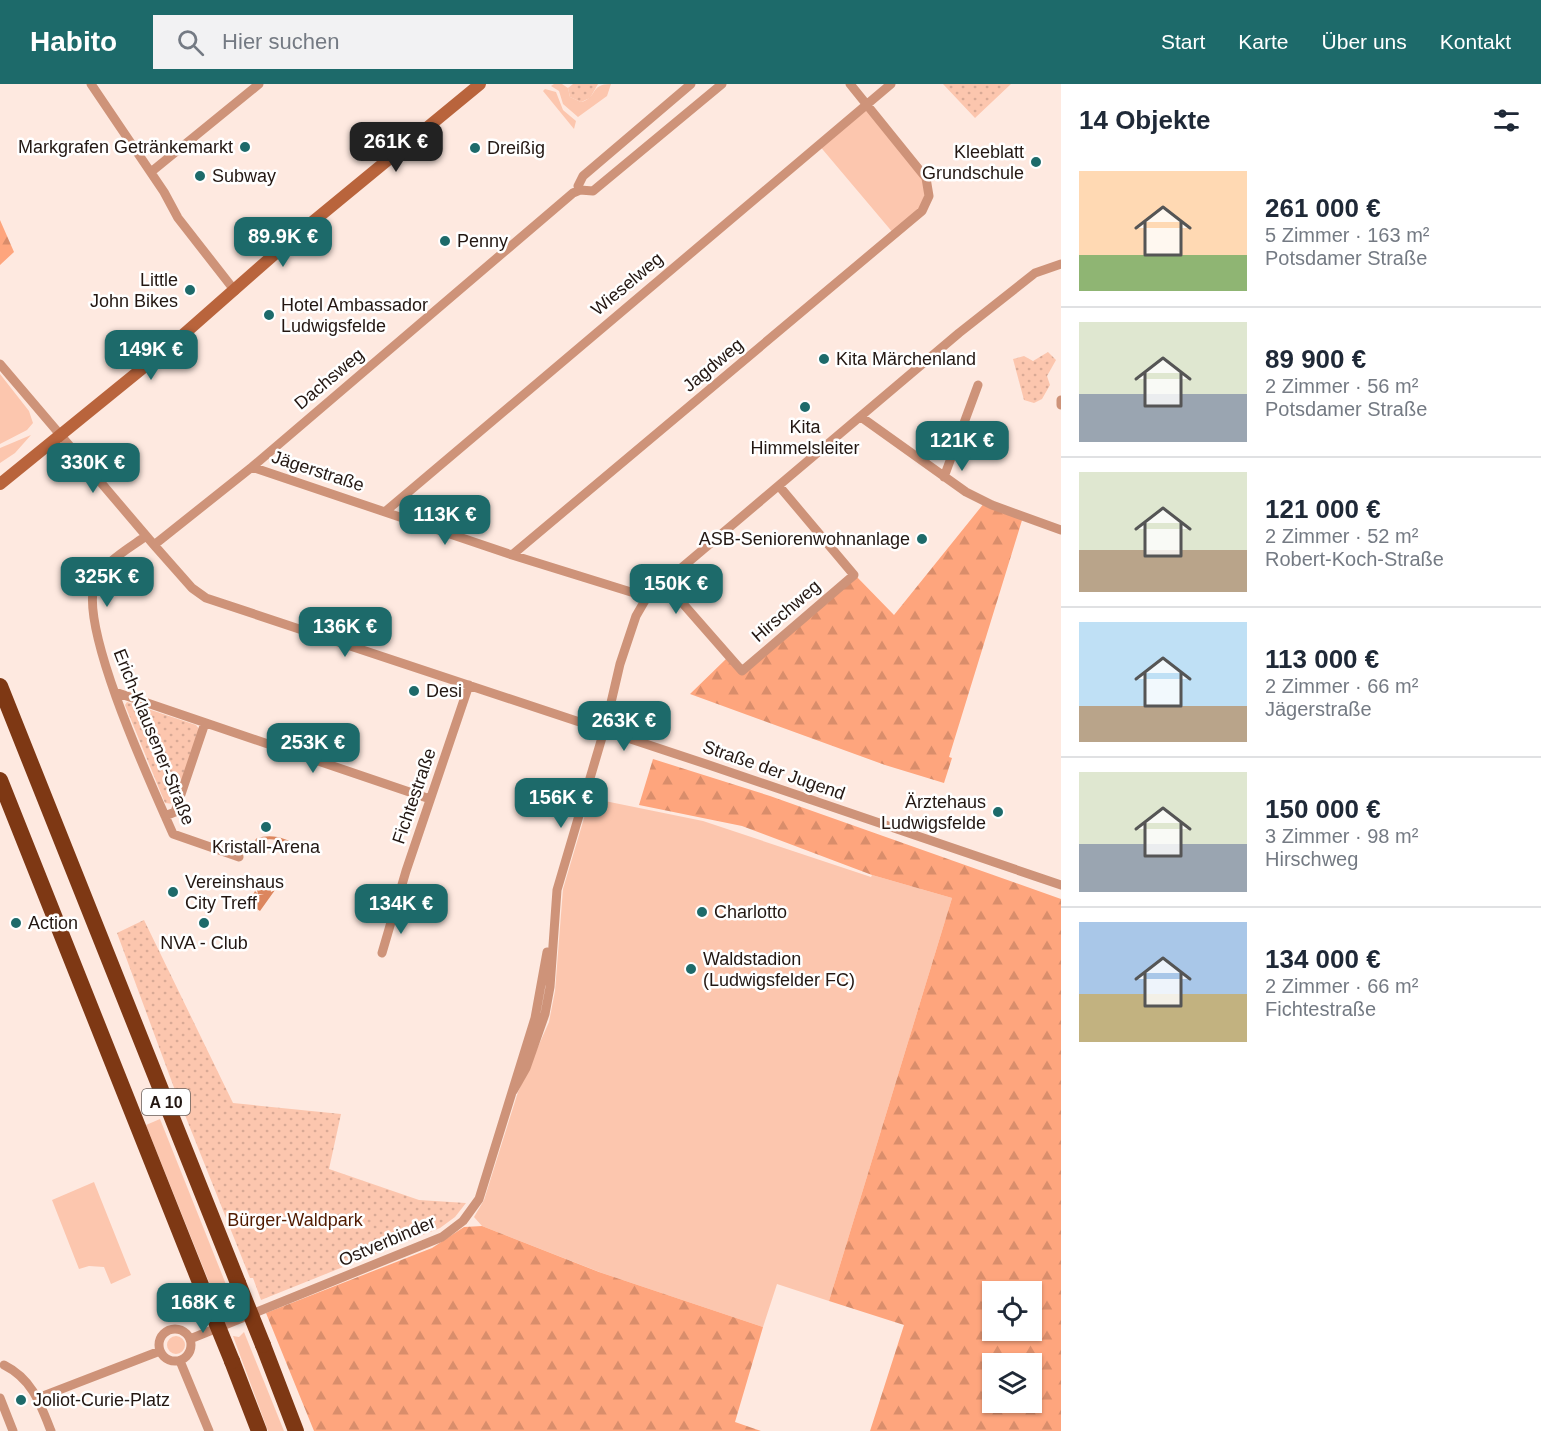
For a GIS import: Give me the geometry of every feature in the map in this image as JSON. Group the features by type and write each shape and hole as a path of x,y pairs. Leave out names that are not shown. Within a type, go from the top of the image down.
{"highway":[{"name":"A 10","path":"0,686 296,1431"},
{"name":"A 10","path":"0,780 260,1431"}],"main road":[{"path":"0,484 235,291 293,238 480,84"}],"street":[{"path":"91,84 151,172 177,219 235,291"},
{"path":"151,172 259,84"},
{"name":"Dachsweg","path":"580,190 578,186 583,176 691,84"},
{"name":"Dachsweg","path":"154,545 252,467 580,190 593,191 722,84"},
{"path":"850,84 867,104"},
{"name":"Wieselweg","path":"386,511 891,84"},
{"name":"Jagdweg","path":"512,555 922,211 929,196 929,184 919,166 867,104"},
{"path":"604,731 620,664 636,616 647,597 1035,273 1061,264"},
{"name":"Straße der Jugend","path":"0,364 146,536 192,588 206,598 1061,885"},
{"path":"944,477 978,385"},
{"path":"1061,400 1061,405"},
{"path":"861,417 966,492 992,506 1061,530"},
{"name":"Jägerstraße","path":"252,467 512,555 647,597"},
{"name":"Hirschweg","path":"664,582 742,671 854,574 779,486"},
{"name":"Erich-Klausener-Straße","path":"146,536 105,567 94,587 92,600 99,642 115,693 165,816 177,838 239,857"},
{"name":"Fichtestraße","path":"382,953 430,799 469,685"},
{"path":"115,693 430,799"},
{"path":"165,816 175,812 204,723"},
{"name":"Ostverbinder","path":"190,1339 442,1237 458,1225 479,1198 535,1018 548,948 553,936 557,890 604,731"},
{"path":"170,1330 183,1331 190,1339 190,1352 180,1361 169,1360 160,1351 160,1339 170,1330"},
{"path":"38,1398 160,1351"},
{"path":"180,1361 209,1431"},
{"path":"1,1364 23,1377 38,1398 51,1431"},
{"path":"0,1398 13,1431"}],"green space":[{"path":"562,84 568,88 570,97 581,102 590,98 599,86 611,84 607,96 578,117 563,104 559,91 551,86"},
{"path":"573,84 598,84 590,98 581,102 570,97 568,88"},
{"path":"943,84 1011,84 975,118"},
{"path":"545,89 556,92 563,110 576,121 574,129 543,91"},
{"path":"867,104 929,184 922,211 894,234 818,144"},
{"path":"0,220 14,252 0,265"},
{"path":"1048,352 1056,360 1047,376 1050,385 1042,399 1034,403 1024,400 1013,359 1024,356 1033,361"},
{"path":"0,374 29,411 33,423 27,430 0,444"},
{"path":"31,435 15,453 0,463 0,448"},
{"path":"985,502 1023,517 949,757 952,758 944,783 885,765 690,694 726,659 742,675 856,576 894,615"},
{"path":"127,702 196,725 199,729 174,804 165,803 125,705"},
{"path":"653,759 770,796 1061,899 1061,1431 870,1431 904,1325 829,1301 952,898 872,875 742,826 639,805"},
{"path":"590,798 703,821 871,877 872,875 952,898 829,1301 777,1284 763,1327 602,1273 482,1226 474,1217 484,1200 518,1092 549,1022 555,991 563,889"},
{"name":"Bürger-Waldpark","path":"144,920 233,1103 341,1114 329,1169 419,1200 466,1203 455,1217 440,1228 261,1300 253,1278 250,1278 173,1085 117,933"},
{"path":"160,1119 235,1307 229,1306 223,1311 213,1292 146,1125"},
{"path":"94,1182 131,1275 111,1284 104,1267 89,1266 79,1269 52,1200"},
{"path":"482,1226 599,1272 763,1327 735,1422 761,1431 314,1431 266,1313 432,1248 464,1227"},
{"path":"244,1332 284,1431 268,1431 233,1336 239,1337"},
{"path":"172,1336 180,1336 185,1341 183,1352 172,1354 167,1349 167,1341"}],"shaded area":[{"path":"262,881 269,883 271,892 275,890 260,911 254,907 251,899 255,891 258,894 257,890"}],"waterway":[{"path":"256,848 257,840 263,838 279,839 300,847"}],"place":[{"name":"Markgrafen Getränkemarkt","path":"245,147"},
{"name":"Dreißig","path":"475,148"},
{"name":"Kleeblatt Grundschule","path":"1036,162"},
{"name":"Subway","path":"200,176"},
{"name":"Penny","path":"445,241"},
{"name":"Little John Bikes","path":"190,290"},
{"name":"Hotel Ambassador Ludwigsfelde","path":"269,315"},
{"name":"Kita Märchenland","path":"824,359"},
{"name":"Kita Himmelsleiter","path":"805,407"},
{"name":"ASB-Seniorenwohnanlage","path":"922,539"},
{"name":"Desi","path":"414,691"},
{"name":"Ärztehaus Ludwigsfelde","path":"998,812"},
{"name":"Kristall-Arena","path":"266,827"},
{"name":"Vereinshaus City Treff","path":"173,892"},
{"name":"Charlotto","path":"702,912"},
{"name":"Action","path":"16,923"},
{"name":"NVA - Club","path":"204,923"},
{"name":"Waldstadion (Ludwigsfelder FC)","path":"691,969"},
{"name":"Joliot-Curie-Platz","path":"21,1400"}]}
